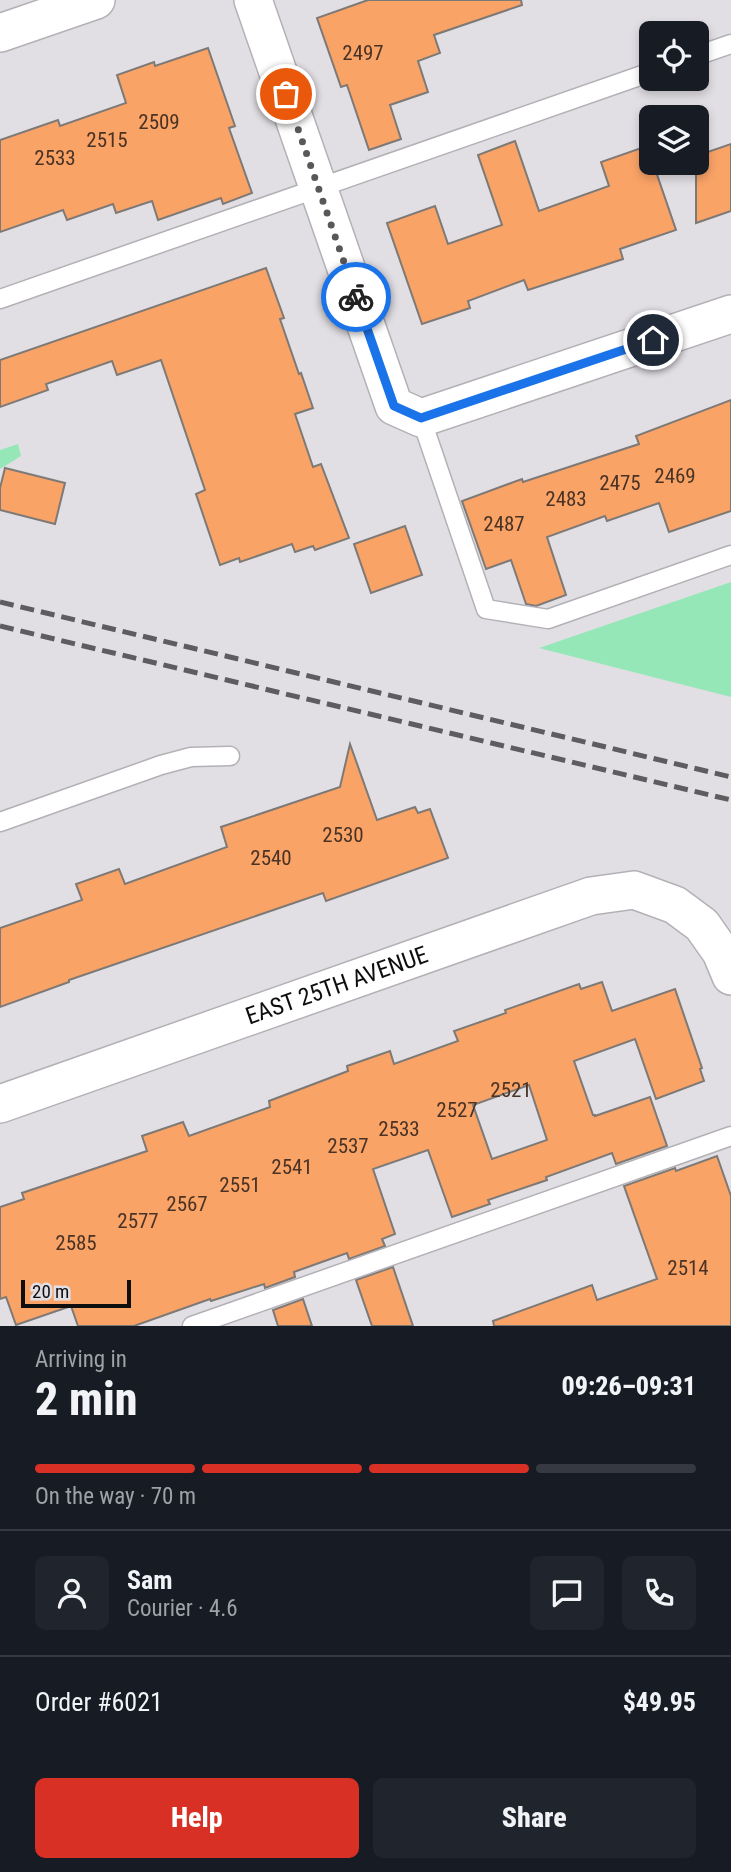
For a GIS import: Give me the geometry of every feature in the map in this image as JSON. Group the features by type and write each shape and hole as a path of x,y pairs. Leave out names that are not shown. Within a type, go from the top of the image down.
{"street":[{"path":"0,33 96,0"},
{"path":"254,0 318,188 408,412 731,313"},
{"name":"EAST 25TH AVENUE","path":"0,1104 591,895 634,890 675,905 702,925 721,952 731,976"}],"lane":[{"path":"709,52 731,44"},
{"path":"0,299 639,76"},
{"path":"408,412 486,609 548,619 731,555"},
{"path":"0,822 161,765 191,757 230,756"},
{"path":"192,1326 731,1136"}],"green space":[{"path":"18,444 21,456 0,469 0,450"},
{"path":"731,582 731,697 539,648"}],"building":[{"path":"368,0 521,0 522,5 434,35 440,53 418,61 428,92 390,105 401,139 369,150 347,85 341,87 317,18"},
{"path":"208,48 235,126 229,128 252,193 223,204 221,198 158,220 152,201 116,213 113,204 67,220 63,210 0,232 0,140 58,120 60,126 126,103 117,75 154,62 155,66"},
{"path":"515,141 539,211 609,186 601,162 639,149 639,175 657,175 676,230 620,249 623,259 528,290 524,280 468,301 470,308 422,324 387,223 435,206 448,244 502,225 478,155"},
{"path":"731,144 731,211 696,223 696,175 709,175 709,152"},
{"path":"266,268 284,318 280,319 313,408 295,414 313,467 321,464 349,538 315,550 313,546 295,552 292,544 240,562 239,558 220,565 196,494 205,490 161,360 117,375 112,361 46,384 48,390 0,407 0,360"},
{"path":"731,400 731,511 669,532 659,503 607,521 605,516 547,537 566,595 536,606 526,604 511,560 486,569 462,501 522,479 523,482 639,444 636,436"},
{"path":"5,468 65,483 55,524 0,510 0,488"},
{"path":"405,526 422,575 371,593 354,544"},
{"path":"350,744 377,820 415,807 418,813 430,809 448,858 326,901 323,893 69,980 0,1007 0,928 82,900 76,884 119,869 125,884 227,847 221,827 340,787"},
{"path":"602,982 612,1011 675,989 704,1081 656,1099 635,1039 574,1061 593,1115 650,1097 667,1146 616,1164 612,1153 546,1177 547,1180 488,1200 490,1204 452,1217 428,1150 373,1169 395,1234 382,1239 385,1246 349,1259 347,1253 294,1272 295,1277 265,1288 264,1284 211,1301 210,1299 134,1326 78,1326 71,1306 16,1325 6,1297 0,1299 0,1207 24,1199 22,1193 147,1151 142,1136 183,1122 189,1136 270,1107 269,1101 348,1071 347,1066 390,1051 394,1064 458,1041 454,1031 506,1013 505,1010 579,984 581,989","holes":["529,1085 547,1140 492,1159 473,1105"]},
{"path":"717,1156 731,1196 731,1326 494,1326 493,1321 592,1285 597,1300 657,1279 624,1186"},
{"path":"393,1267 413,1326 372,1326 356,1280"},
{"path":"303,1299 312,1326 278,1326 273,1310"}],"railway":[{"path":"0,602 731,777"},
{"path":"0,626 731,800"}],"way so far":[{"path":"286,94 356,297"}],"route":[{"path":"356,297 394,406 421,418 653,340"}]}
